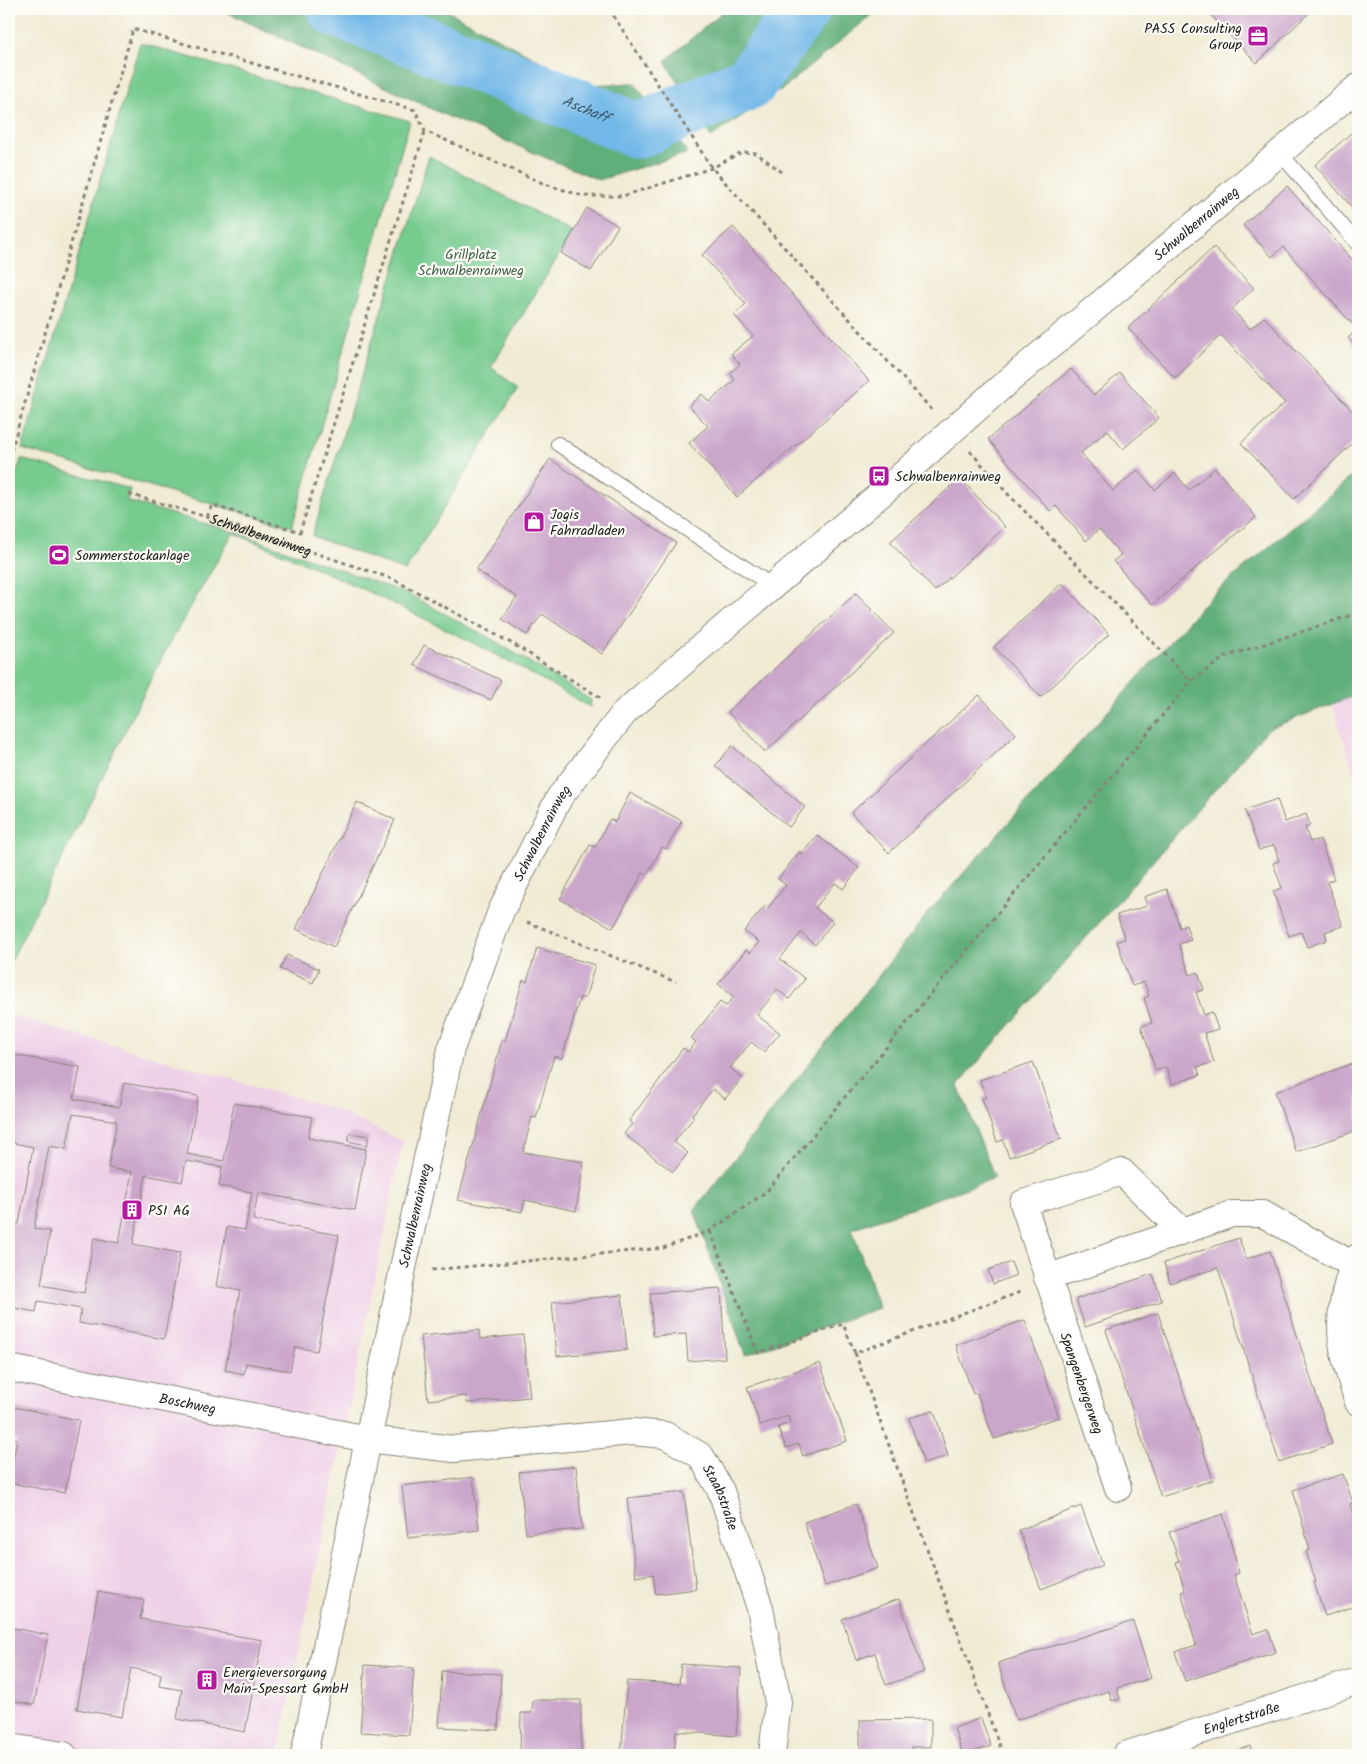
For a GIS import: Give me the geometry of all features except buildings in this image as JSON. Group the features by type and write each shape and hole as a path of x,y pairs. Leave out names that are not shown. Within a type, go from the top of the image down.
{"street":[{"name":"Schwalbenrainweg","path":"304,1755 403,1268 452,1049 501,911 559,798 624,712 774,587 951,431 1358,87"},
{"name":"Spangenbergerweg","path":"1118,1488 1023,1203 1122,1172 1181,1230"},
{"path":"1047,1278 1181,1230 1232,1214 1263,1214 1356,1260 1340,1310 1343,1356 1358,1402"},
{"name":"Boschweg","path":"9,1368 368,1439"},
{"name":"Staabstraße","path":"368,1439 454,1449 632,1432 665,1435 701,1456 721,1491 760,1608 778,1702 772,1755"},
{"name":"Englertstraße","path":"1125,1755 1358,1680"},
{"path":"9,1747 64,1755"}],"lane":[{"path":"1281,154 1358,244"},
{"path":"558,444 774,587"}],"path":[{"path":"608,9 712,168 1006,492 1191,681"},
{"path":"9,458 133,29 415,110 426,132 545,184 583,196 623,196 712,168 742,152 756,154 782,172"},
{"path":"207,517 212,505 300,532 426,132"},
{"name":"Schwalbenrainweg","path":"129,494 207,517 393,579 513,644 624,712"},
{"path":"403,1268 437,1271 663,1248 710,1232 766,1192 1191,681 1225,657 1358,613"},
{"path":"501,911 676,982"},
{"path":"710,1232 758,1353 843,1324 1002,1755"},
{"path":"855,1353 1022,1292 1047,1278"}],"shaded area":[{"path":"1358,694 1358,787 1332,703"},
{"path":"9,1015 332,1108 403,1141 278,1755 9,1755"}],"green space":[{"path":"220,9 444,9 585,85 634,83 688,153 599,180 451,118"},
{"path":"726,9 879,9 785,87 711,137 665,61"},
{"path":"140,43 410,121 292,527 22,449"},
{"name":"Grillplatz Schwalbenrainweg","path":"429,156 573,232 491,367 518,388 405,571 312,536"},
{"path":"21,459 130,489 127,501 238,533 408,594 495,641 591,700 590,707 503,659 415,614 325,572 233,533 162,657 9,965 9,499"},
{"path":"1358,471 1358,694 1268,729 958,1085 995,1178 852,1229 879,1308 745,1355 694,1210 928,913 1210,597"}],"waterway":[{"name":"Aschaff","path":"335,9 482,66 638,131 750,82 803,9"}],"place":[{"name":"PASS Consulting Group","path":"1258,36"},
{"name":"Schwalbenrainweg","path":"879,476"},
{"name":"Jogis Fahrradladen","path":"534,522"},
{"name":"Sommerstockanlage","path":"59,555"},
{"name":"PSI AG","path":"132,1210"},
{"name":"Energieversorgung Main-Spessart GmbH","path":"207,1680"}]}
